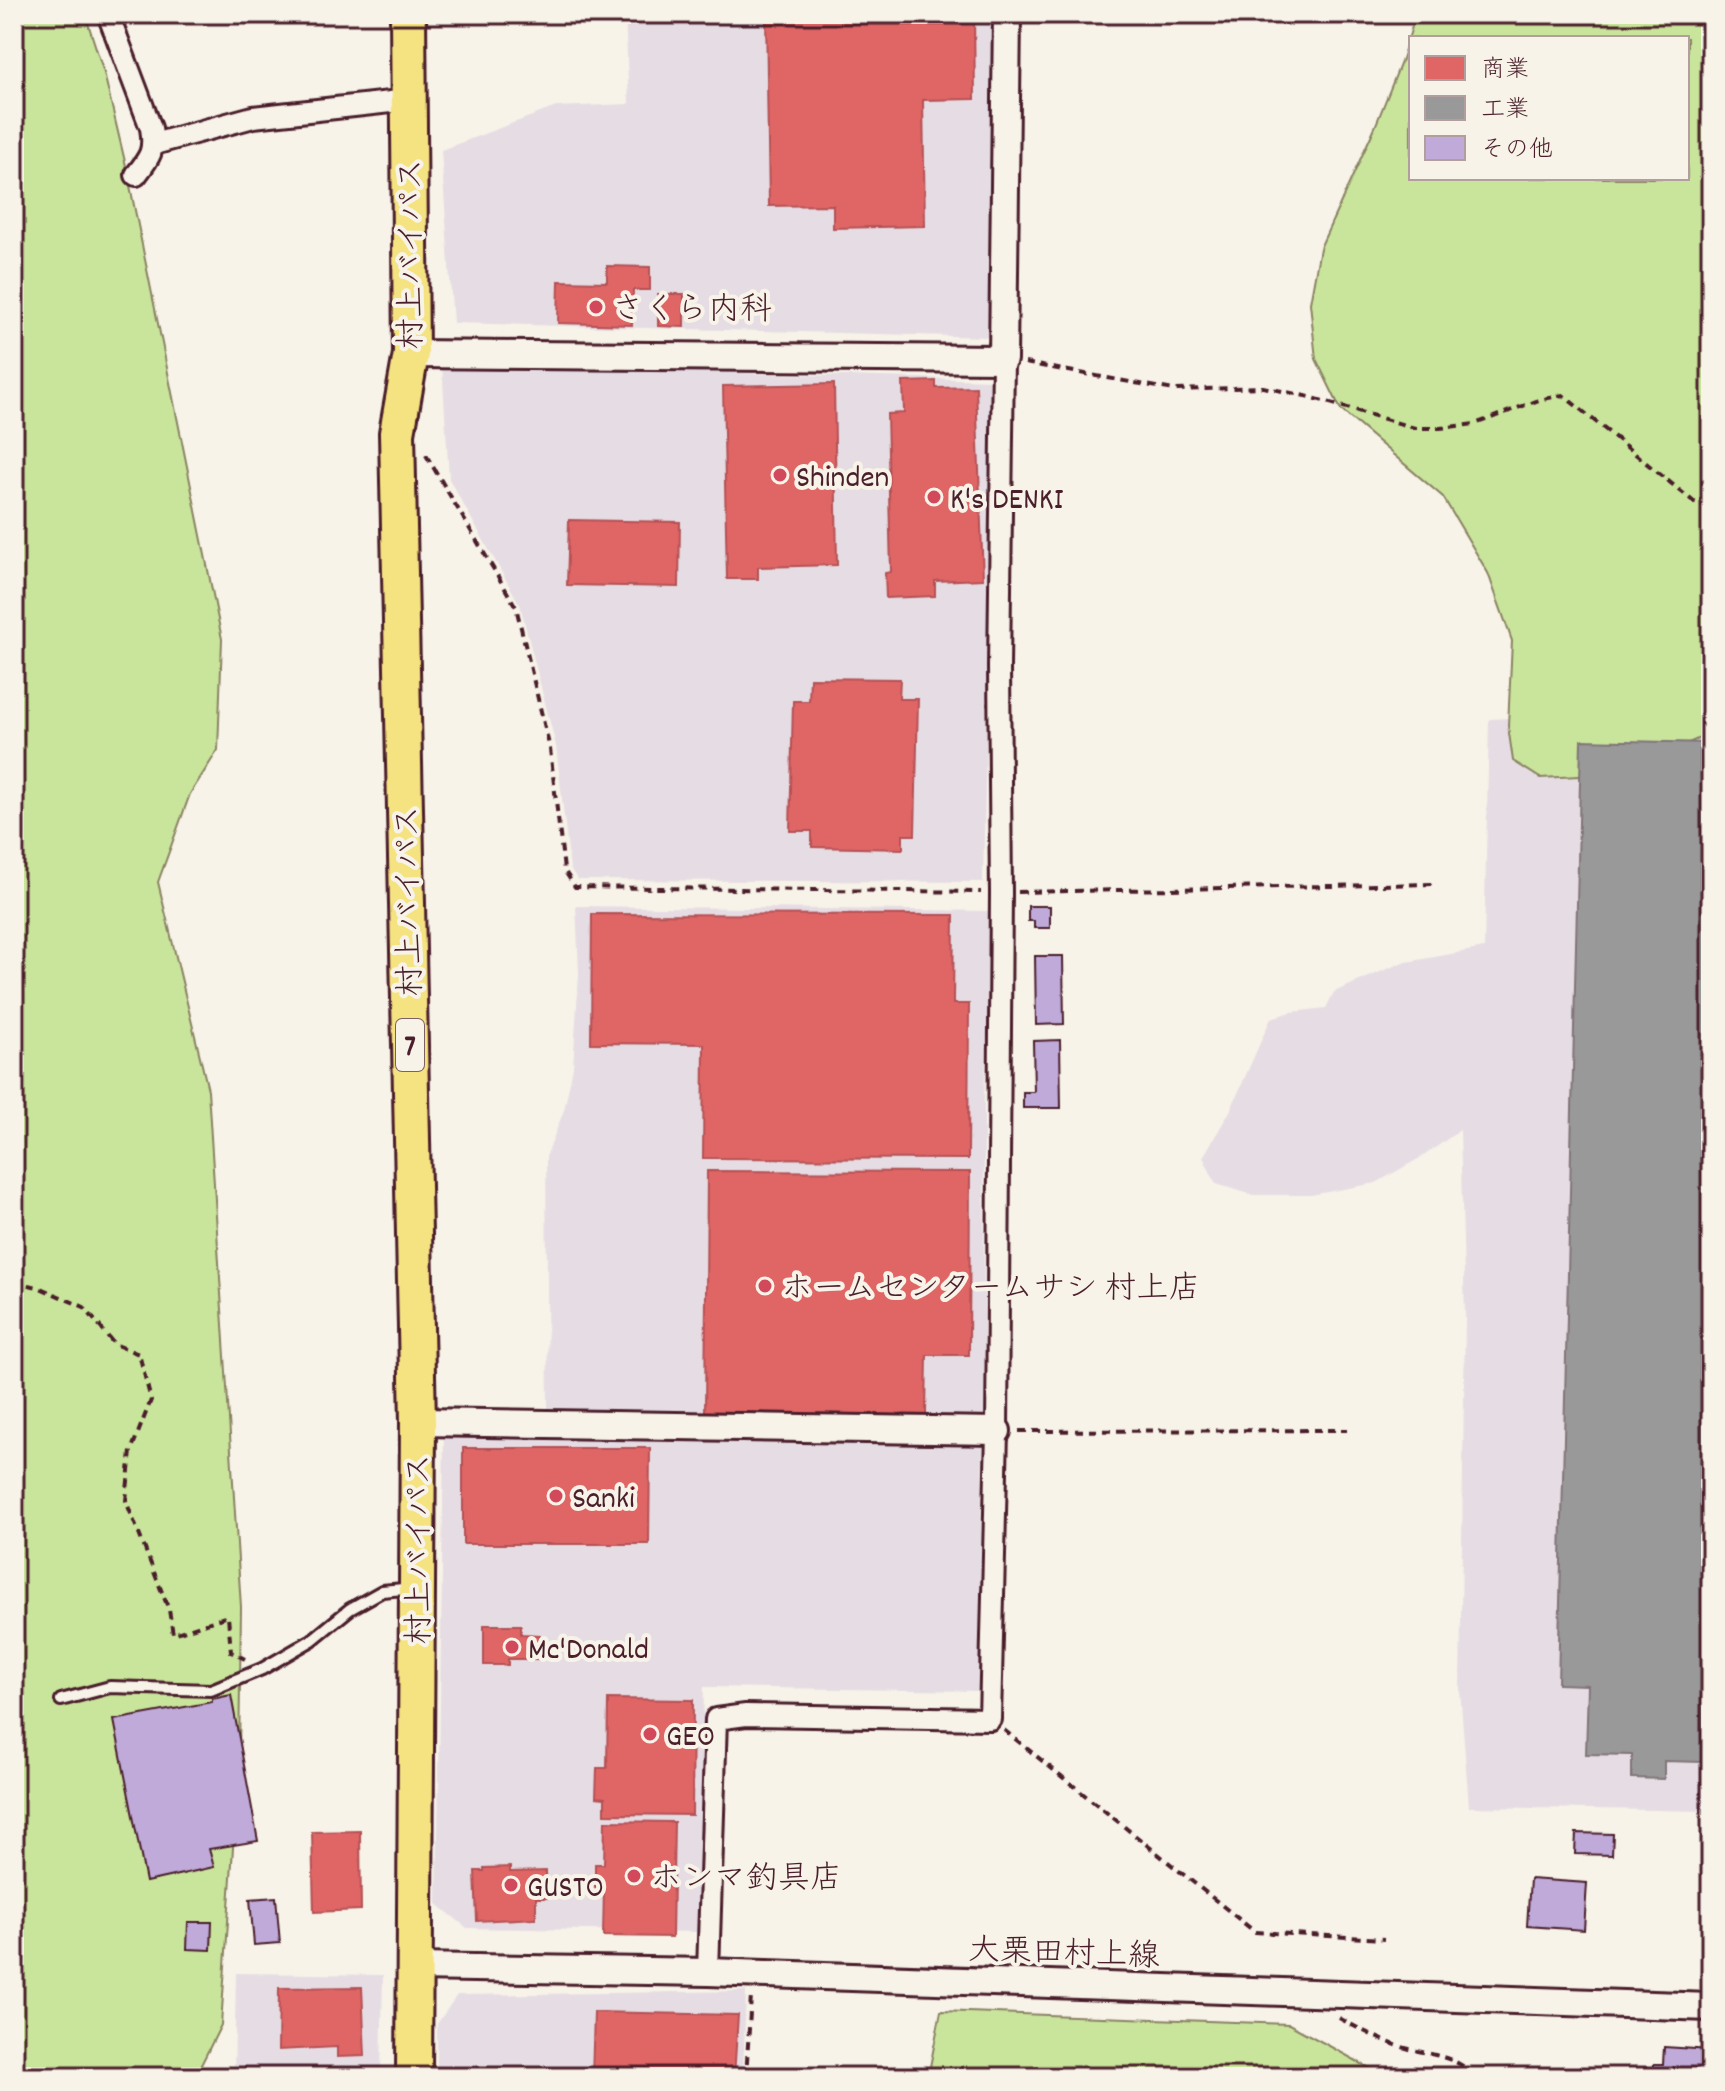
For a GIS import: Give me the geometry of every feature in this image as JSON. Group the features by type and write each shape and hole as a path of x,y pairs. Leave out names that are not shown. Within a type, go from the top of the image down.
{"highway":[{"name":"村上バイパス","path":"408,14 411,354 397,433 418,1422 414,2077"}],"street":[{"path":"108,14 151,128 154,144 149,158 136,175"},
{"path":"708,1972 716,1719 746,1715 990,1719 997,1431 1001,893 999,667 1007,14"},
{"path":"154,144 253,117 409,100"},
{"path":"411,354 1003,359"},
{"path":"418,1422 997,1431"},
{"name":"大栗田村上線","path":"415,1967 708,1972 1711,2007"}],"lane":[{"path":"61,1700 110,1687 211,1690 262,1669 312,1640 350,1609 382,1591 416,1588"}],"path":[{"path":"1003,359 1174,390 1263,387 1310,397 1415,428 1475,424 1539,400 1563,395 1694,502 1711,507"},
{"path":"397,433 421,446 516,607 550,749 564,870 575,887 1001,893 1432,884"},
{"path":"14,1282 38,1287 84,1307 114,1344 139,1354 151,1400 131,1451 126,1501 169,1610 173,1634 228,1616 231,1652 262,1669"},
{"path":"997,1431 1347,1430"},
{"path":"990,1719 1255,1932 1384,1939"},
{"path":"746,2077 752,1974"},
{"path":"1331,2014 1371,2035 1403,2047 1461,2062 1477,2077"}],"shaded area":[{"path":"625,14 991,14 989,337 453,323 441,150 556,107 629,104"},
{"path":"442,365 994,380 983,882 578,880 570,869 556,746 520,605 449,479"},
{"path":"1711,717 1711,1811 1469,1807 1460,1690 1465,1317 1460,1130 1425,1155 1376,1183 1311,1195 1253,1195 1216,1184 1203,1157 1230,1111 1271,1018 1326,1008 1334,992 1401,963 1484,948 1489,719"},
{"name":"ホームセンタームサシ 村上店","path":"576,906 993,911 984,1099 984,1424 548,1415 546,1157 564,1110 573,1067 579,974"},
{"path":"444,1434 983,1443 978,1691 704,1687 699,1932 467,1928 437,1904"},
{"path":"236,1973 383,1975 381,2077 234,2077"},
{"path":"746,1991 743,2077 437,2077 437,2024 457,1995"}],"green space":[{"path":"14,14 85,14 104,73 126,166 222,639 218,750 190,794 158,882 208,1090 241,1607 239,1759 221,2025 195,2077 14,2077"},
{"path":"1416,14 1711,14 1711,733 1619,774 1540,778 1513,761 1508,726 1512,641 1488,573 1443,497 1341,410 1316,359 1310,303 1320,248 1375,127 1409,36 1409,180 1689,180 1689,36 1409,36"},
{"path":"941,2011 1289,2024 1386,2077 928,2077"}],"building: 商業":[{"path":"766,14 974,14 975,99 923,100 925,226 833,228 833,205 769,206"},
{"name":"さくら内科","path":"607,266 650,267 650,290 633,290 632,325 558,323 559,281 607,282"},
{"path":"658,294 684,294 684,327 658,326"},
{"name":"K's DENKI","path":"936,381 936,388 976,387 983,579 935,581 935,596 886,598 885,573 891,572 887,414 904,413 903,382"},
{"name":"Shinden","path":"834,384 837,565 758,567 758,579 727,579 723,386"},
{"path":"569,520 680,522 679,587 567,585"},
{"path":"810,678 900,679 899,699 918,699 915,835 903,835 903,849 812,847 812,831 790,831 793,701 809,701"},
{"path":"592,914 954,915 953,1004 969,1004 968,1159 703,1158 704,1044 591,1043"},
{"path":"707,1171 970,1172 969,1355 927,1355 926,1415 705,1414"},
{"name":"Sanki","path":"463,1448 650,1448 649,1544 463,1544"},
{"name":"Mc'Donald","path":"484,1625 521,1625 521,1634 540,1635 539,1659 508,1659 508,1665 484,1665"},
{"name":"GEO","path":"608,1699 693,1700 692,1815 605,1814 605,1798 596,1797 597,1768 607,1768"},
{"name":"ホンマ釣具店","path":"605,1821 674,1822 672,1937 603,1936 604,1888 595,1888 595,1864 604,1864"},
{"path":"360,1831 361,1910 314,1912 312,1832"},
{"name":"GUSTO","path":"510,1867 510,1872 546,1871 547,1898 536,1898 536,1918 477,1921 475,1871"},
{"path":"362,1987 365,2056 337,2057 337,2047 278,2050 279,1988"},
{"path":"594,2012 738,2015 734,2077 592,2077"}],"building: 工業":[{"path":"1581,740 1711,743 1711,1412 1702,1762 1664,1761 1664,1779 1632,1778 1632,1755 1586,1754 1588,1685 1558,1684"}],"building: その他":[{"path":"1028,906 1050,906 1050,928 1034,928 1034,921 1028,921"},
{"path":"1035,956 1063,956 1064,1024 1036,1025"},
{"path":"1060,1040 1061,1108 1023,1108 1023,1092 1034,1092 1033,1041"},
{"path":"231,1695 258,1841 209,1849 214,1867 146,1882 114,1720 212,1702 212,1699"},
{"path":"1576,1833 1613,1834 1612,1855 1575,1854"},
{"path":"1530,1879 1587,1883 1584,1930 1527,1926"},
{"path":"276,1897 280,1943 254,1945 250,1899"},
{"path":"188,1922 212,1922 211,1950 187,1949"},
{"path":"1664,2047 1711,2050 1709,2077 1653,2077 1654,2064 1663,2064"}],"place":[{"name":"さくら内科","path":"596,307"},
{"name":"Shinden","path":"780,475"},
{"name":"K's DENKI","path":"934,497"},
{"name":"ホームセンタームサシ 村上店","path":"765,1286"},
{"name":"Sanki","path":"556,1496"},
{"name":"Mc'Donald","path":"512,1647"},
{"name":"GEO","path":"650,1734"},
{"name":"ホンマ釣具店","path":"634,1876"},
{"name":"GUSTO","path":"511,1885"}]}
